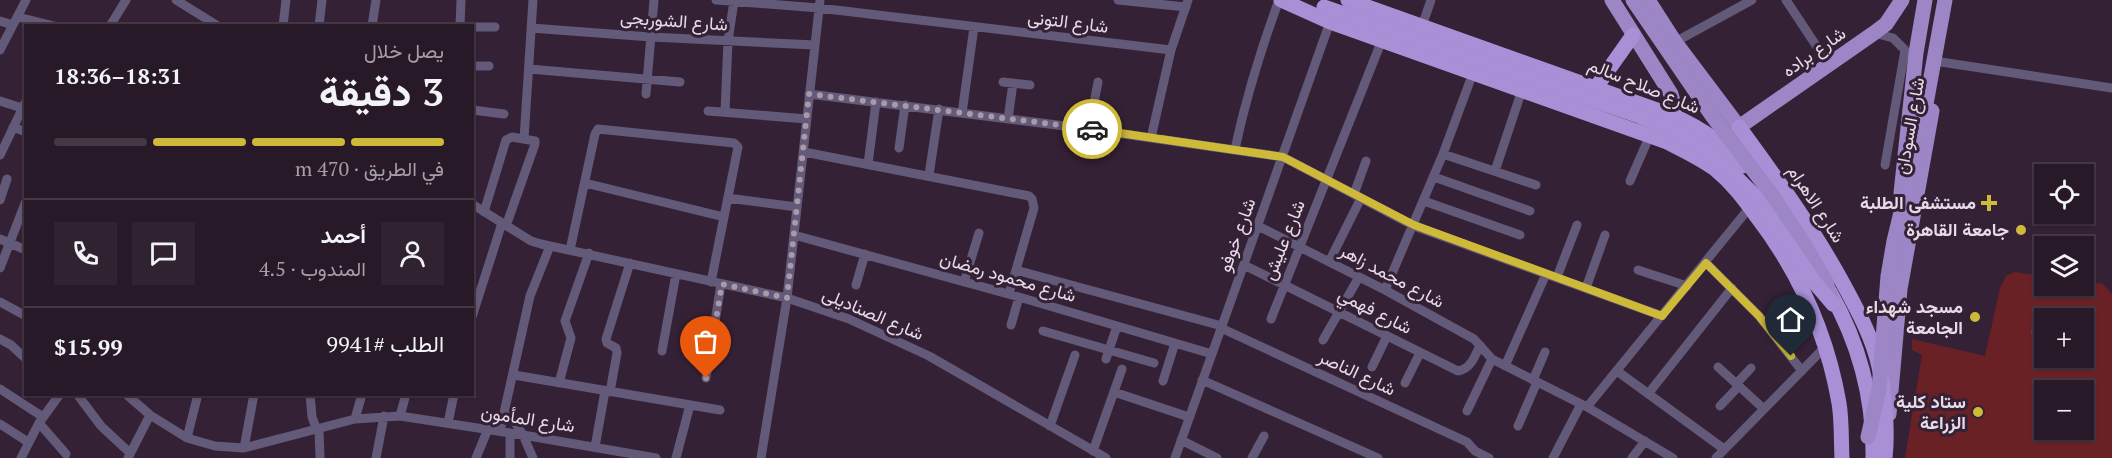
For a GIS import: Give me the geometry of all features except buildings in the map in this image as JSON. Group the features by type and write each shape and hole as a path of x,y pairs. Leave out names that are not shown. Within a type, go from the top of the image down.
{"highway":[{"path":"1280,0 1330,22 1650,135 1714,168 1740,193 1773,238 1796,276 1813,312 1826,346 1839,405 1842,458"},
{"path":"1300,0 1639,116 1676,131 1702,147 1755,196 1815,283 1833,304 1848,335 1859,368 1866,402 1868,458"},
{"name":"شارع صلاح سالم","path":"1348,0 1674,116 1707,133 1737,159 1822,278 1847,325 1864,376 1872,429 1872,458"},
{"path":"1589,114 1591,95 1595,87 1633,34"},
{"path":"1551,100 1563,95 1572,78"},
{"name":"شارع الاهرام","path":"1739,128 1782,187 1826,254 1864,321 1879,367 1887,438 1886,458"},
{"path":"1822,278 1826,254"},
{"path":"1864,376 1883,402"}],"main road":[{"path":"1612,0 1671,94 1674,116"},
{"path":"1633,0 1713,117 1772,195 1822,274 1833,304"},
{"name":"شارع الاهرام","path":"1648,0 1675,42 1739,128"},
{"name":"شارع براده","path":"1739,128 1874,33 1890,18 1902,0"},
{"path":"1900,289 1898,252 1901,187 1916,53 1925,0"},
{"path":"1868,437 1880,389 1888,276 1894,241 1922,126 1945,0"},
{"name":"شارع السودان","path":"1887,438 1900,289 1952,0"}],"street":[{"path":"0,50 26,0"},
{"path":"111,24 126,0"},
{"path":"176,0 215,24"},
{"path":"283,24 286,0"},
{"path":"319,24 322,0"},
{"path":"372,24 376,0"},
{"path":"460,24 461,0"},
{"path":"524,139 533,0"},
{"path":"646,94 654,0"},
{"name":"شارع التونى","path":"716,0 819,4 974,27 1171,50"},
{"path":"1118,0 1187,3 1171,50 1151,138"},
{"path":"1235,149 1246,98 1258,58 1280,0"},
{"path":"1422,26 1431,0"},
{"path":"1675,42 1752,0"},
{"path":"1786,0 1829,65"},
{"path":"725,112 728,41 734,1"},
{"path":"761,458 787,298 819,4"},
{"path":"0,21 39,24"},
{"name":"شارع خوفو","path":"1175,458 1330,22"},
{"path":"474,27 495,27"},
{"path":"963,113 974,27"},
{"name":"شارع الشوربجى","path":"531,28 651,37 815,45"},
{"path":"1874,33 1893,38 1905,51 1885,165"},
{"name":"شارع عليش","path":"1271,319 1382,40"},
{"path":"1941,62 2112,88"},
{"path":"474,66 489,66"},
{"path":"529,69 680,82"},
{"path":"1385,290 1434,177 1473,73"},
{"path":"1008,119 1008,82 1030,85"},
{"path":"1089,129 1098,82"},
{"path":"1495,171 1522,90"},
{"path":"809,94 939,109 1283,157 1414,225 1662,316"},
{"path":"0,101 24,104 0,155"},
{"path":"868,164 876,102"},
{"path":"899,148 905,105"},
{"path":"929,175 939,109"},
{"path":"474,110 504,114"},
{"path":"708,111 807,119"},
{"path":"13,127 24,131"},
{"path":"570,250 598,129 734,143 738,147 711,282"},
{"path":"1630,181 1650,135"},
{"path":"474,311 504,224 536,144 535,141 512,137 505,142 484,212"},
{"path":"804,152 929,175 1024,195 1032,199 1034,208 1009,294"},
{"path":"1443,154 1536,185"},
{"path":"1329,262 1357,196 1366,160"},
{"path":"1434,177 1530,211"},
{"path":"0,200 7,179"},
{"path":"585,183 724,217"},
{"path":"728,198 796,207"},
{"path":"1424,201 1520,235"},
{"path":"0,268 5,242 24,205"},
{"name":"شارع الصناديلى","path":"474,205 531,241 787,298 849,319 929,356 1106,458"},
{"path":"1553,458 1584,405 1617,371 1750,207"},
{"name":"شارع محمد زاهر","path":"1257,225 1385,290 1474,339 1492,359 1584,405 1673,458"},
{"path":"1557,278 1577,225"},
{"path":"964,282 979,233"},
{"name":"شارع محمود رمضان","path":"794,235 1009,294 1212,354"},
{"path":"1586,288 1605,235"},
{"path":"5,242 24,249"},
{"path":"510,458 505,432 507,408 530,296 550,246"},
{"path":"559,383 571,338 565,321 589,253"},
{"path":"856,285 865,254"},
{"path":"599,451 608,391 617,353 616,348 607,343 606,339 630,263"},
{"path":"1706,263 1759,316 1802,371"},
{"name":"شارع فهمي","path":"1244,265 1458,371 1465,370 1480,345"},
{"name":"شارع الناصر","path":"1016,270 1221,327 1467,442 1473,454 1489,458"},
{"path":"1638,270 1687,286"},
{"path":"663,351 676,274"},
{"path":"1505,366 1546,274"},
{"path":"1323,340 1359,277"},
{"path":"706,378 722,284"},
{"path":"1648,394 1732,288"},
{"path":"1011,325 1019,297"},
{"path":"0,302 24,315"},
{"path":"1107,355 1117,326"},
{"path":"1043,331 1107,355 1154,363"},
{"path":"1372,367 1387,336"},
{"path":"0,339 24,357"},
{"path":"1163,381 1175,343"},
{"path":"1716,458 1826,346"},
{"path":"1518,426 1545,352"},
{"path":"1406,383 1420,353"},
{"path":"1050,426 1075,355"},
{"path":"1467,411 1492,359"},
{"path":"1718,367 1764,409"},
{"path":"1720,406 1751,368"},
{"path":"1093,451 1122,369"},
{"path":"1617,371 1724,449"},
{"path":"514,375 720,410"},
{"path":"1202,380 1378,458"},
{"path":"0,389 41,420 66,454"},
{"path":"1114,392 1189,417"},
{"path":"22,457 41,420 59,396"},
{"path":"78,396 101,426 129,456 150,415"},
{"name":"شارع المأمون","path":"128,396 150,415 187,438 215,446 244,448 355,419 400,416 523,435 599,451 656,458"},
{"path":"187,438 198,396"},
{"path":"244,448 254,396"},
{"path":"310,396 312,417 318,430 320,458"},
{"path":"355,419 361,396"},
{"path":"400,416 405,396"},
{"path":"448,423 454,396"},
{"path":"676,458 690,405"},
{"path":"507,408 533,458"},
{"path":"376,458 384,416"},
{"path":"0,424 28,442"},
{"path":"476,458 488,429"},
{"path":"1252,458 1264,436"},
{"path":"1181,440 1217,458"},
{"path":"1632,458 1645,441"}],"shaded area":[{"name":"ستاد كلية الزراعة","path":"2014,272 2034,275 2034,296 2094,296 2094,283 2103,284 2112,294 2112,458 1905,458 1922,355 1912,350 1912,339 1985,356 2000,288 2006,276"}],"water":[{"path":"2034,313 2034,334 2031,334"}],"way so far":[{"path":"706,378 722,284 787,298 809,94 1092,129"}],"place":[{"name":"مستشفى الطلبة","path":"1989,203"},
{"name":"جامعة القاهرة","path":"2021,230"},
{"name":"مسجد شهداء الجامعة","path":"1975,317"},
{"name":"ستاد كلية الزراعة","path":"1978,412"}],"route":[{"path":"1092,129 1283,157 1414,225 1662,316 1706,263 1759,316 1791,356"}]}
